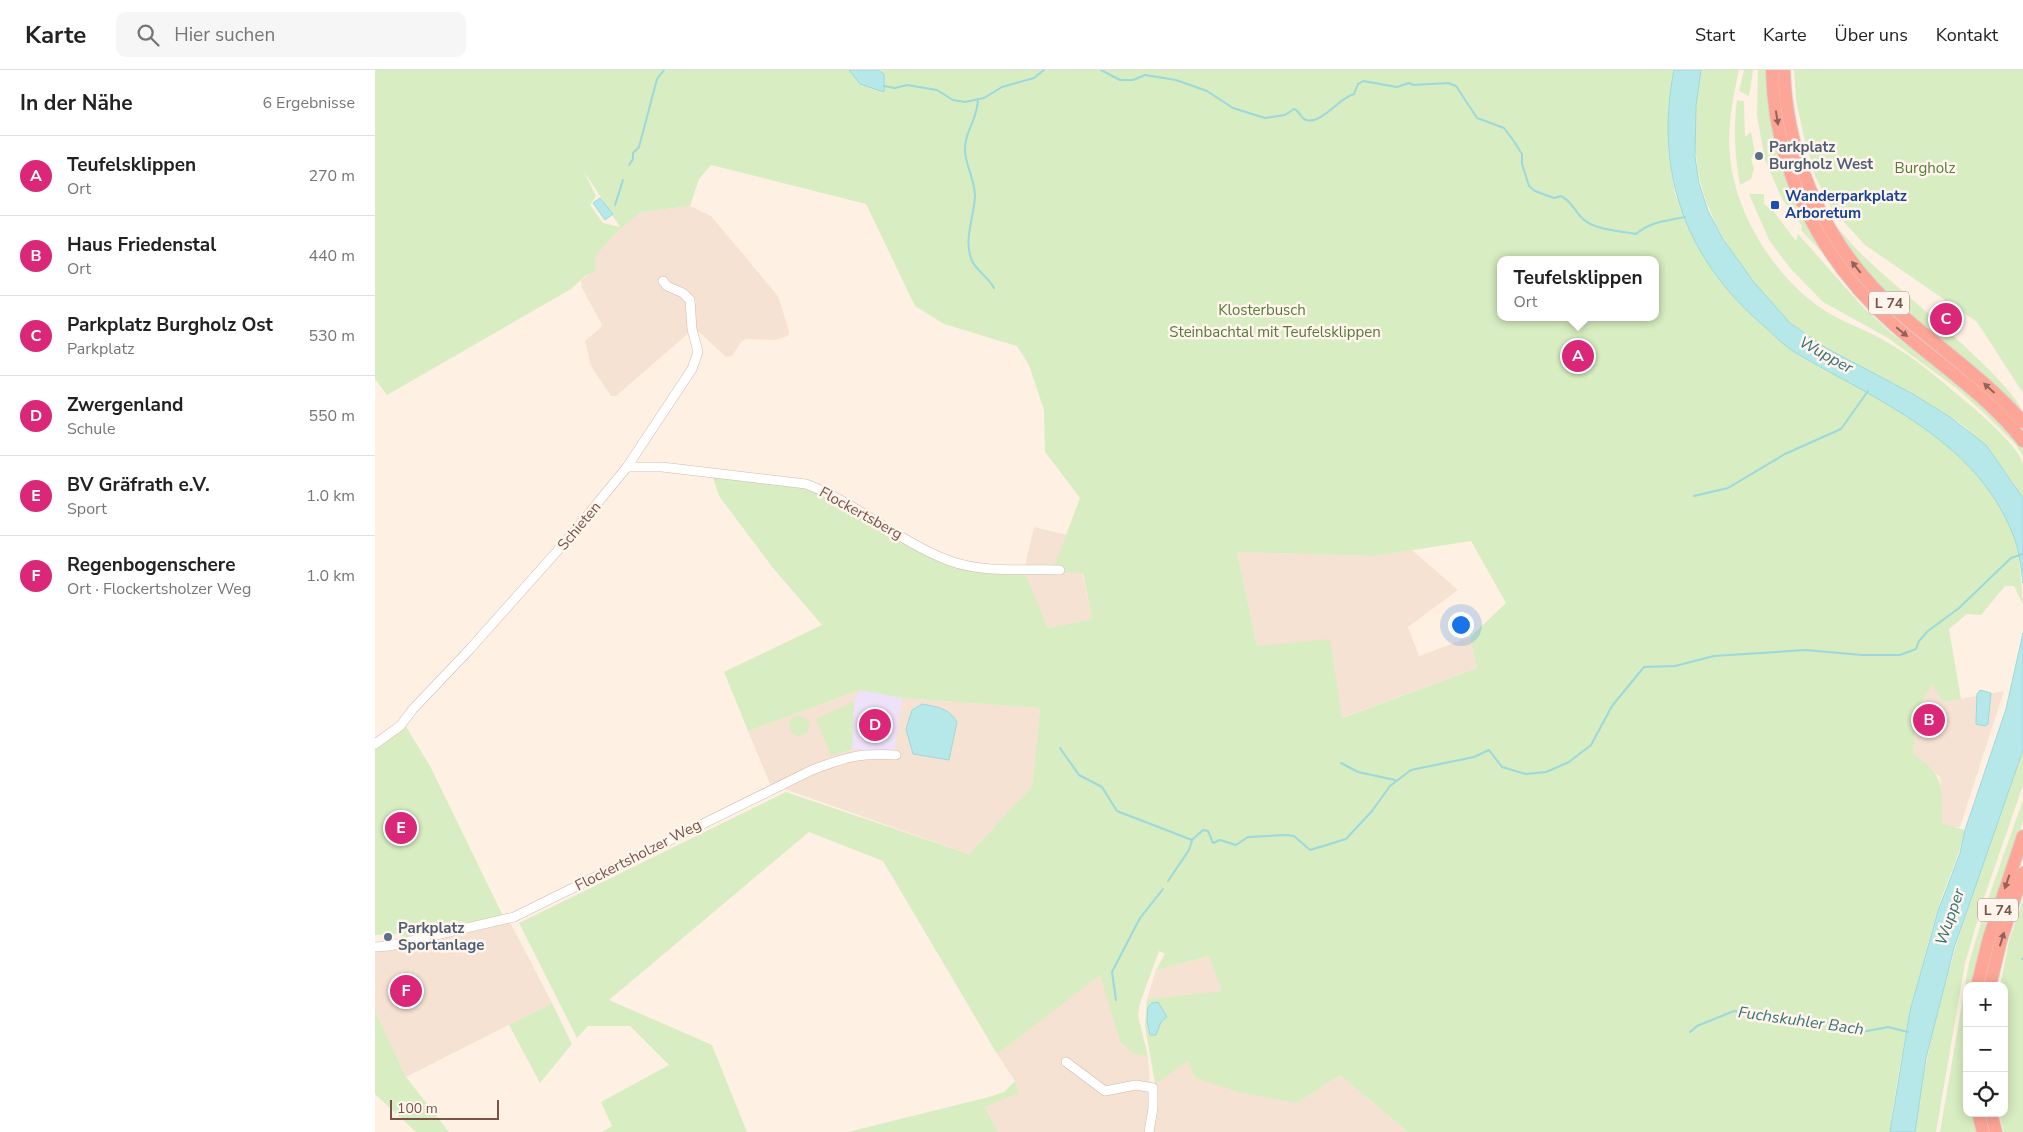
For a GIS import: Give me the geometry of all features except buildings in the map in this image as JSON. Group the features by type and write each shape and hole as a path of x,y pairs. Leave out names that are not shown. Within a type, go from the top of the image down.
{"highway":[{"name":"L 74","path":"1772,70 1774,103 1784,156 1804,207 1828,250 1855,286 1869,301 1894,325 1986,402 2023,441"},
{"name":"L 74","path":"1784,70 1787,102 1797,153 1813,198 1839,244 1879,293 2001,399 2023,422"},
{"name":"L 74","path":"1978,982 1989,938 2023,836"},
{"name":"L 74","path":"1991,982 2001,940 2023,873"},
{"path":"1979,1117 1983,1132"},
{"path":"1992,1117 1996,1132"}],"street":[{"name":"Schieten","path":"375,744 400,726 413,709 470,649 568,539 627,467 692,369 697,357 697,343 692,329 690,300 683,292 667,286 663,281"},
{"name":"Flockertsberg","path":"627,467 662,467 805,484 826,492 902,536 951,561 983,567 1060,570"},
{"name":"Flockertsholzer Weg","path":"375,947 389,946 514,917 812,770 853,755 870,753 897,755"},
{"path":"1066,1062 1105,1091 1136,1085 1153,1088 1153,1108 1149,1132"}],"shaded area":[{"path":"690,206 711,216 778,296 789,331 788,336 775,340 746,339 741,342 732,356 726,357 699,332 690,332 616,396 611,396 591,366 585,341 602,325 582,288 581,280 596,269 594,256 617,232 641,212"},
{"path":"1034,527 1067,535 1055,569 1082,572 1092,619 1048,628 1024,570"},
{"path":"1412,550 1458,590 1408,627 1419,656 1470,637 1477,668 1341,718 1257,646 1237,552 1374,556"},
{"path":"1932,683 1943,702 2004,691 1960,827 1943,828 1940,777 1913,754 1917,713"},
{"path":"860,690 902,698 1040,708 1032,786 969,854 770,784 748,731"},
{"path":"860,690 902,698 894,752 852,749 854,701"},
{"path":"510,922 552,1003 406,1077 375,1011 375,952"},
{"path":"1209,956 1223,991 1147,999 1156,970"},
{"path":"1100,974 1120,1042 1134,1054 1148,1056 1150,1084 1155,1084 1188,1060 1297,1103 1340,1075 1408,1132 998,1132 985,1107 1018,1092 1015,1081 997,1054"}],"green space":[{"name":"Klosterbusch","path":"375,70 1674,70 1668,112 1668,150 1675,194 1684,217 1758,307 1907,400 2004,498 2019,555 2023,605 2014,586 2005,586 1981,615 1967,614 1949,629 1961,699 1943,702 1932,684 1917,713 1913,754 1932,769 1940,783 1943,824 1965,830 1938,909 1922,964 1903,1048 1890,1132 1408,1132 1340,1075 1297,1103 1239,1092 1195,1078 1188,1061 1155,1084 1145,1026 1147,999 1222,991 1209,956 1156,970 1165,954 1159,951 1140,1003 1138,1016 1148,1056 1134,1054 1120,1042 1100,975 997,1054 883,861 809,832 609,1000 712,1045 747,1132 602,1132 612,1126 601,1102 669,1065 630,1026 588,1026 577,1038 519,923 786,792 969,854 1032,786 1040,708 902,698 860,690 748,731 724,672 822,625 773,568 719,496 712,475 795,485 824,493 957,565 1024,570 1048,628 1092,619 1083,573 1042,571 1056,562 1080,498 1045,452 1044,410 1029,365 1017,346 944,324 915,306 866,204 711,165 699,179 690,206 641,212 617,232 595,256 596,270 585,276 571,289 387,395 375,379","holes":["583,170 620,227 603,223 590,205 596,196","1471,541 1506,603 1470,637 1477,668 1342,718 1330,639 1257,646 1237,552 1374,556"]},
{"path":"1701,70 1739,70 1729,134 1733,178 1749,221 1773,261 1804,295 1821,308 1897,348 1921,364 2003,435 2016,450 2023,464 2023,498 1997,461 1962,425 1919,398 1842,358 1803,334 1771,304 1757,287 1732,252 1718,228 1707,204 1700,180 1696,156 1695,130"},
{"path":"1744,70 1753,70 1749,96 1739,91"},
{"path":"1758,70 1767,70 1798,207 1829,260 1801,230 1802,226 1782,199 1765,160 1757,116"},
{"name":"Burgholz","path":"1794,70 2023,70 2023,393 1977,322 1865,245 1832,209 1815,176 1803,133 1796,100"},
{"path":"1737,100 1744,101 1745,137 1751,132 1755,153 1751,159 1754,169 1751,179 1740,185 1735,142"},
{"path":"1749,194 1764,194 1764,204 1774,212 1796,241 1798,234 1863,307 1891,333 1961,385 2019,443 2023,448 2023,456 2016,445 1956,388 1888,338 1823,302 1790,268 1769,240"},
{"path":"1835,225 1857,250 1956,338 2003,384 2017,402 2023,415 1904,310 1857,261"},
{"path":"854,701 852,749 831,756 816,719"},
{"path":"799,716 806,719 809,726 806,733 799,736 792,733 789,726 792,719"},
{"path":"405,725 430,766 503,916 401,939 400,934 375,935 375,746 394,736"},
{"path":"2023,750 2023,785 1984,898 1965,963 1936,1132 1915,1132 1933,1032 1945,985 1974,892"},
{"path":"2023,800 2023,821 1973,982 1966,982 1969,963 1988,899"},
{"path":"2023,899 2023,1132 2004,1132 2000,1117 2008,1117 2008,982 2001,982 2009,941"},
{"path":"1963,998 1963,1117 1974,1117 1977,1132 1940,1132"},
{"path":"552,1003 572,1044 540,1083 509,1025"},
{"path":"375,1011 406,1077 449,1132 416,1132 375,1094"},
{"path":"1015,1081 1018,1093 985,1107 998,1132 848,1132 989,1097 1004,1092"}],"water":[{"path":"849,70 878,70 884,74 884,92 860,84"},
{"name":"Wupper","path":"1674,70 1701,70 1696,106 1695,157 1699,183 1708,211 1723,239 1753,281 1790,323 1826,348 1911,393 1950,417 1986,445 2023,498 2023,583 2018,551 2012,532 1995,500 1973,471 1948,447 1920,425 1787,347 1737,300 1714,272 1696,242 1682,211 1673,178 1669,143 1669,107"},
{"path":"600,198 613,214 605,220 593,203"},
{"name":"Wupper","path":"2023,633 2023,750 1954,948 1926,1058 1915,1132 1890,1132 1910,1011 1938,911 1960,853 1965,830 2006,709"},
{"path":"1980,690 1991,693 1988,724 1985,726 1976,724 1977,694"},
{"path":"922,704 938,707 946,711 957,722 949,760 913,754 906,729 912,710"},
{"path":"1158,1002 1167,1017 1161,1022 1156,1035 1150,1035 1147,1021 1148,1007 1152,1003"}],"waterway":[{"path":"629,165 633,159 633,153 639,147 657,79 664,70"},
{"path":"884,86 895,88 907,85 937,90 953,100 965,102 984,98 1002,87 1034,78 1044,70"},
{"path":"1101,70 1120,80 1133,80 1145,75 1176,80 1207,91 1233,108 1265,118 1285,115 1294,109 1306,120 1312,120 1324,115 1354,94 1358,84 1363,81 1397,87 1409,83 1413,85 1448,83 1456,86 1477,118 1504,128 1522,154 1522,164 1529,186 1535,191 1554,198 1561,196 1565,198 1580,216 1589,223 1601,228 1636,234 1647,226 1685,217"},
{"path":"978,99 976,113 965,144 975,196 969,245 972,261 994,288"},
{"path":"615,205 623,180"},
{"path":"1694,496 1728,488 1785,454 1841,429 1868,391"},
{"path":"1060,748 1079,775 1102,787 1117,811 1192,840 1203,830 1208,831 1213,843 1220,840 1236,845 1248,837 1286,835 1294,836 1310,850 1346,839 1372,811 1390,786 1411,770 1474,757 1489,750 1502,767 1526,774 1546,772 1569,762 1591,745 1612,706 1644,667 1675,666 1714,656 1806,650 1862,655 1900,655 1916,649 1919,641 1928,631 1959,608 2011,558 2023,554"},
{"path":"1341,763 1358,772 1395,780"},
{"path":"1168,881 1189,850 1192,841"},
{"path":"1116,1000 1112,972 1140,918 1163,889"},
{"name":"Fuchskuhler Bach","path":"1690,1032 1697,1026 1734,1011 1855,1026 1862,1032 1888,1027 1908,1032"}],"place":[{"name":"Parkplatz Burgholz West","path":"1759,156"},
{"name":"Wanderparkplatz Arboretum","path":"1775,205"},
{"name":"Parkplatz Burgholz Ost","path":"1946,319"},
{"name":"Teufelsklippen","path":"1578,356"},
{"name":"Haus Friedenstal","path":"1929,720"},
{"name":"Zwergenland","path":"875,725"},
{"name":"BV Gräfrath e.V.","path":"401,828"},
{"name":"Parkplatz Sportanlage","path":"388,937"},
{"name":"Regenbogenschere","path":"406,991"}],"park label":[{"name":"Steinbachtal mit Teufelsklippen","path":"1275,332"}]}
